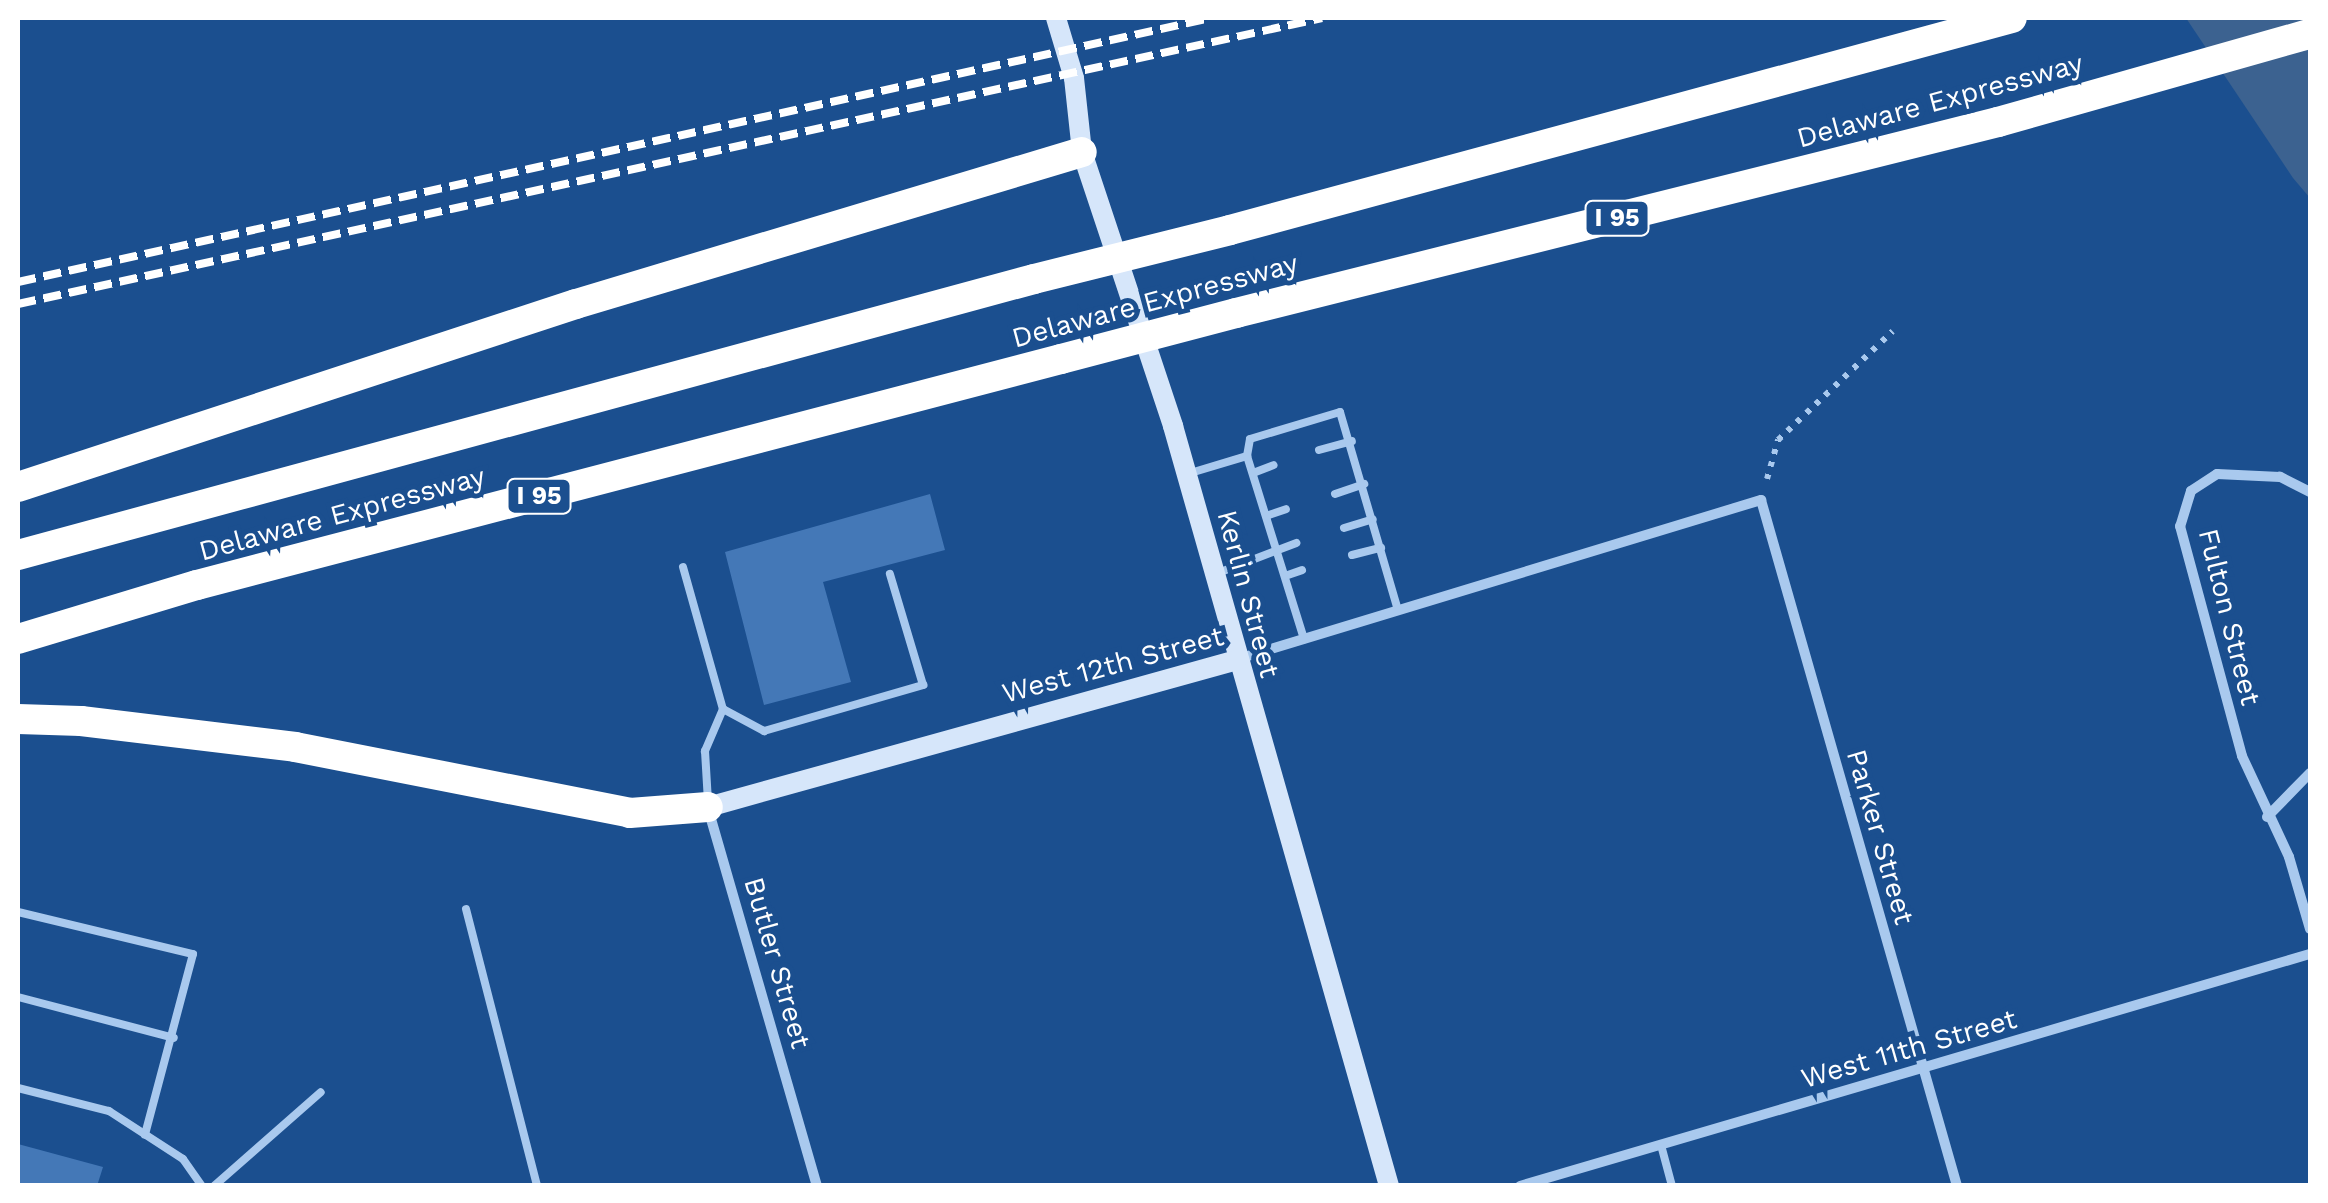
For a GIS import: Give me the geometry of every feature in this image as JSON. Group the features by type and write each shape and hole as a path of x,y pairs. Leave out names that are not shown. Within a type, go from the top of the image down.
{"highway":[{"name":"Delaware Expressway","path":"18,555 1034,278 1230,230 2012,18"},
{"name":"Delaware Expressway","path":"18,638 197,585 1236,314 1998,122 2310,34"},
{"path":"18,487 576,304 1082,152"},
{"path":"18,719 151,728 295,747 630,813 708,806"}],"main road":[{"name":"Kerlin Street","path":"1056,18 1074,78 1082,152 1186,475 1389,1186"},
{"name":"West 12th Street","path":"708,806 1237,660"}],"street":[{"name":"Fulton Street","path":"2310,492 2280,477 2217,474 2191,490 2180,526 2242,756 2267,817 2289,857 2310,929"},
{"name":"West 12th Street","path":"1237,660 1761,500"},
{"name":"Parker Street","path":"1761,500 1957,1186"},
{"path":"2267,817 2310,773"},
{"name":"Butler Street","path":"708,806 817,1186"},
{"name":"West 11th Street","path":"1520,1186 2310,954"}],"lane":[{"path":"1304,639 1248,456 1250,439 1340,412 1352,441 1398,610"},
{"path":"1320,450 1352,441"},
{"path":"1186,475 1248,456"},
{"path":"1253,472 1274,465"},
{"path":"1335,494 1364,484"},
{"path":"1266,516 1286,509"},
{"path":"1344,528 1373,519"},
{"path":"1214,575 1296,543"},
{"path":"1352,556 1381,548"},
{"path":"683,567 723,709 764,731 923,685 890,574"},
{"path":"1285,576 1302,570"},
{"name":"Butler Street","path":"708,806 704,751 723,709"},
{"path":"466,909 537,1186"},
{"path":"18,912 193,954 174,1038 145,1135"},
{"path":"18,998 174,1038"},
{"path":"18,1088 109,1112 183,1160 202,1186"},
{"path":"214,1186 321,1092"},
{"path":"1660,1145 1672,1186"}],"path":[{"path":"1761,500 1778,440 1893,331"}],"water":[{"path":"2186,18 2310,18 2310,198 2293,178"}],"building":[{"path":"930,494 945,550 823,582 851,682 764,705 725,552"},
{"path":"18,1144 103,1167 97,1186 18,1186"}],"railway":[{"path":"18,282 1211,18"},
{"path":"18,304 1322,18"}]}
